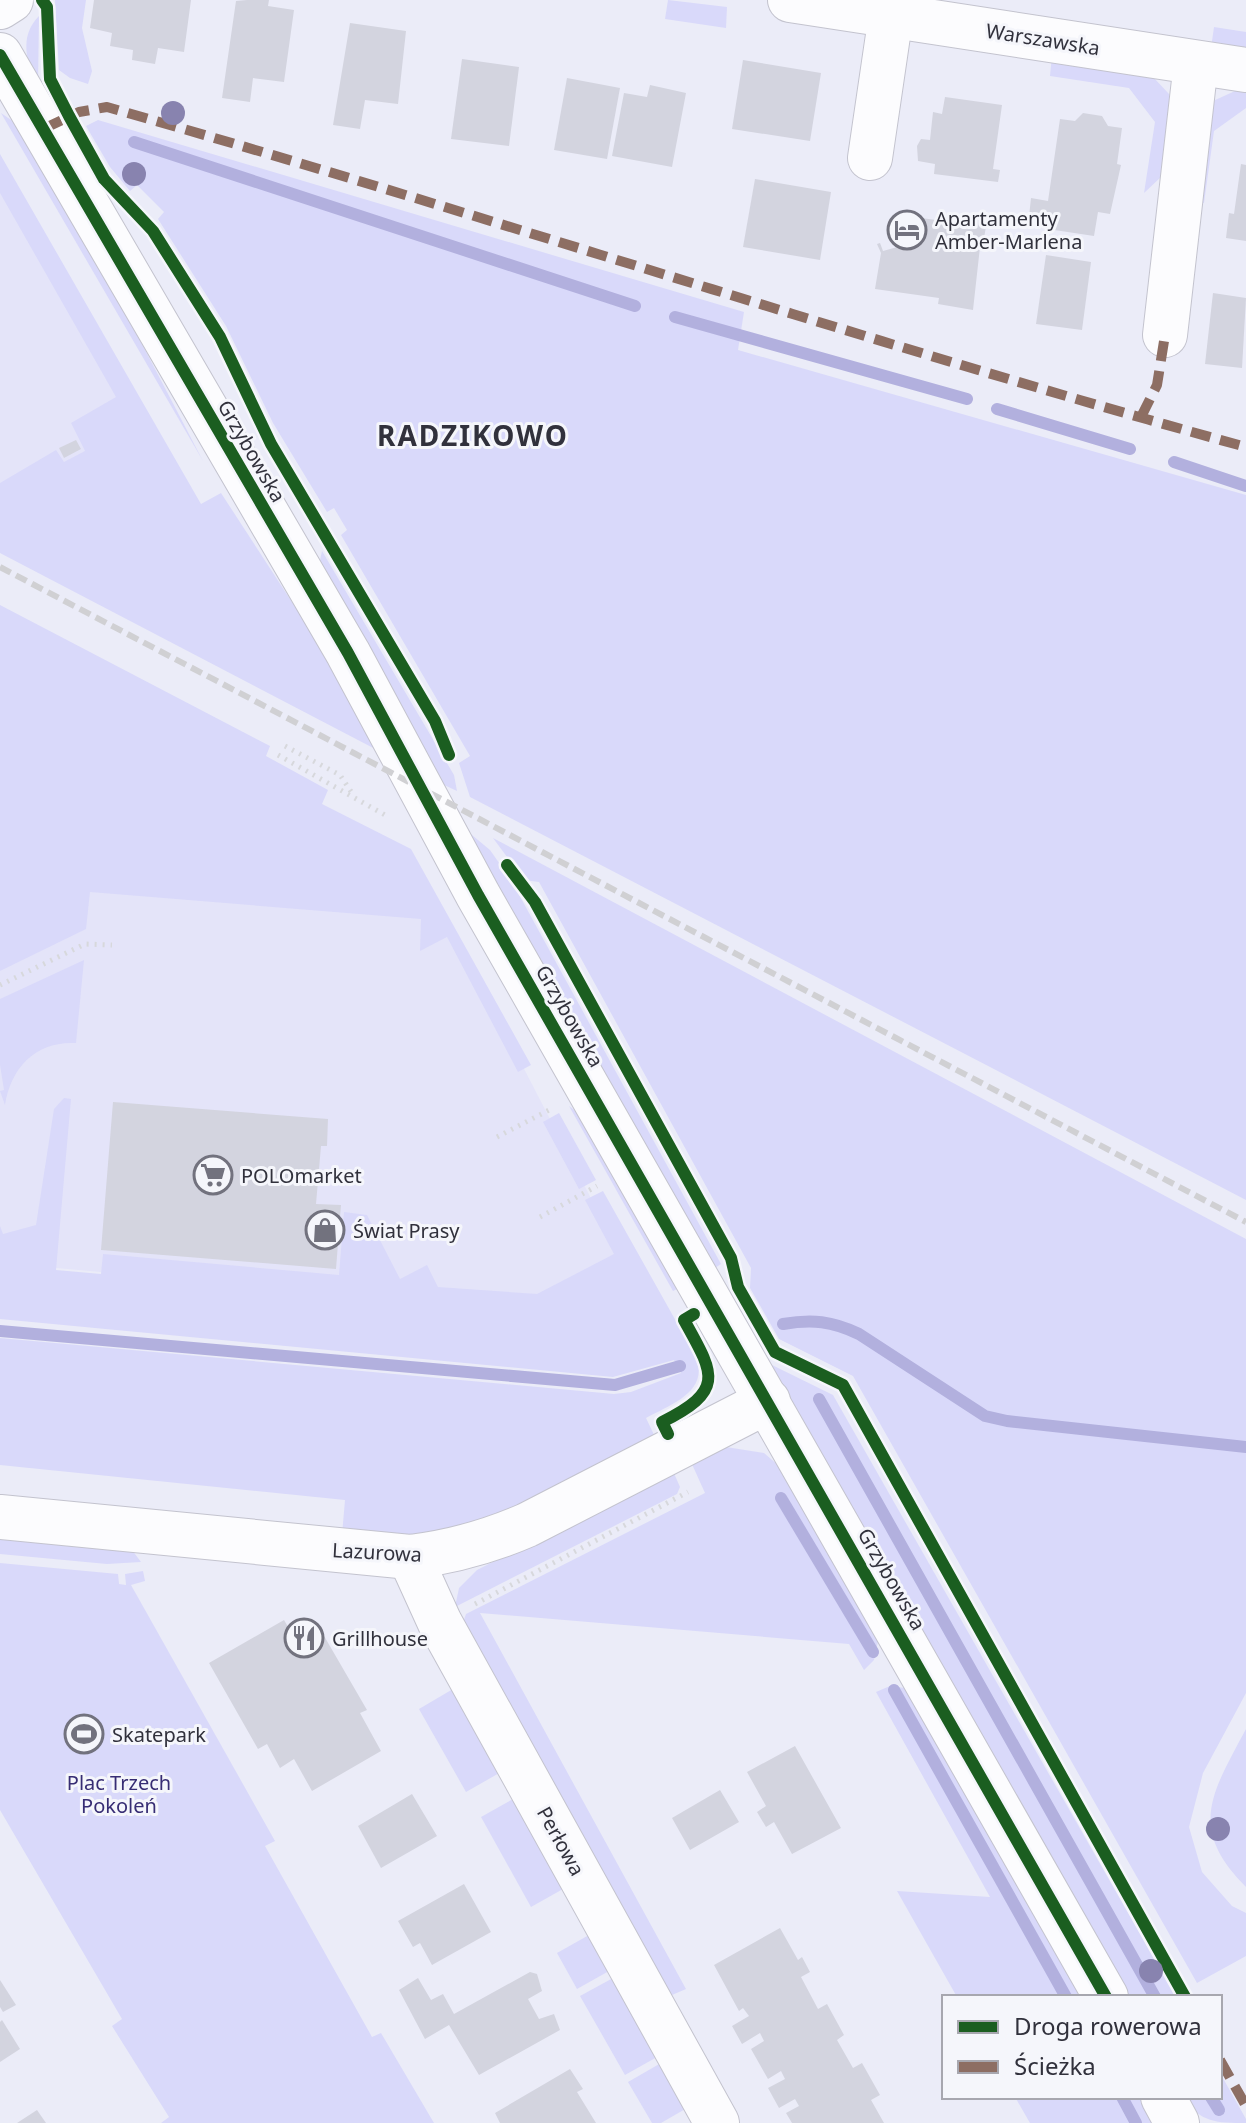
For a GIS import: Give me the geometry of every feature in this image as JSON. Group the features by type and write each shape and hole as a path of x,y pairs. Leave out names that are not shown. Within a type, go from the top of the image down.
{"street":[{"path":"0,7 11,0"},
{"name":"Warszawska","path":"790,0 1246,70"},
{"path":"870,158 891,15"},
{"name":"Grzybowska","path":"0,55 348,653 478,895 1105,1995"},
{"path":"1165,335 1196,63"},
{"name":"Lazurowa","path":"0,1517 410,1557 490,1541 768,1401"},
{"name":"Perłowa","path":"410,1557 440,1623 717,2123"},
{"path":"1164,2099 1177,2123"}],"path":[{"path":"285,746 340,775 357,799"},
{"path":"278,755 284,759"},
{"path":"0,985 85,944 112,945"},
{"path":"540,1217 604,1182"}],"shaded area":[{"path":"0,178 200,524 0,533"},
{"path":"0,866 442,910 628,1270 539,1311 0,1263"}],"green space":[{"path":"55,0 86,0 82,28 92,71 88,84 70,78 59,70"},
{"path":"668,0 727,7 726,28 665,19"},
{"path":"39,16 38,86 26,51 28,33"},
{"path":"1214,27 1246,32 1246,53 1211,48"},
{"path":"1052,55 1153,77 1169,94 1173,105 1162,176 1144,193 1155,122 1129,88 1050,76"},
{"path":"1246,86 1246,108 1214,131 1204,203 1192,201 1213,101"},
{"path":"1,113 14,122 142,344 203,461"},
{"path":"98,120 744,312 738,350 1246,495 1246,1200 470,797 459,763 470,756 341,535 347,530 334,508 327,512 273,423 226,326 158,219 164,212 137,185 130,191 110,167 86,126"},
{"path":"0,154 201,504 221,493 316,639 379,751 0,553 0,483 56,450 64,462 85,451 71,423 116,397 0,193"},
{"path":"322,551 454,775 457,791 442,784 319,565"},
{"path":"0,605 270,746 266,756 328,790 322,804 411,849 531,1065 518,1072 447,937 420,951 421,919 90,892 86,929 0,971"},
{"path":"466,830 490,850 511,880 721,1264 715,1268"},
{"path":"493,838 1246,1239 1246,1693 1203,1773 1189,1827 1202,1872 1232,1906 1246,1913 1246,1956 1197,1983 853,1376 779,1339 750,1288 751,1268 539,882 524,880"},
{"path":"84,960 76,1043 49,1046 28,1059 13,1079 5,1105 0,1091 4,1090 0,1065 0,999"},
{"path":"64,1098 71,1099 56,1270 101,1274 103,1254 339,1275 344,1212 367,1215 400,1279 427,1265 438,1287 537,1294 614,1254 585,1200 603,1191 695,1355 699,1367 698,1378 686,1395 646,1418 656,1439 501,1519 446,1538 342,1535 345,1500 0,1465 0,1338 614,1394 631,1392 681,1373 674,1360 613,1377 0,1319 0,1226 3,1234 36,1225 54,1109"},
{"path":"569,1106 577,1112 679,1288 673,1291"},
{"path":"559,1113 596,1180 579,1189 543,1122"},
{"path":"770,1364 833,1395 1175,1995 1126,1995"},
{"path":"726,1447 764,1453 786,1472 879,1637 874,1660 864,1670 849,1644 480,1613 686,1989 665,1998 461,1628 466,1614 705,1493 691,1462"},
{"path":"673,1471 680,1487 677,1494 455,1607 459,1588 477,1570"},
{"path":"0,1536 132,1550 141,1562 107,1564 0,1554"},
{"name":"Plac Trzech Pokoleń","path":"0,1563 118,1574 119,1584 126,1585 125,1574 143,1571 145,1581 131,1585 275,1841 265,1846 372,2037 381,2033 434,2123 161,2123 169,2117 112,2026 122,2019 0,1810"},
{"path":"890,1686 905,1688 1083,1995 956,1995 897,1891 990,1897 876,1692"},
{"path":"453,1689 501,1772 466,1792 419,1709"},
{"path":"1246,1729 1246,1887 1216,1846 1211,1828 1211,1810 1223,1772"},
{"path":"513,1799 563,1889 531,1907 481,1817"},
{"path":"589,1935 609,1971 577,1989 557,1953"},
{"path":"613,1978 657,2057 625,2075 580,1996"},
{"path":"661,2063 687,2108 661,2123 652,2123 628,2082"},
{"path":"1222,2077 1246,2123 1210,2120 1185,2099 1222,2099"},
{"path":"1016,2099 1142,2099 1156,2123 1030,2123"}],"building":[{"path":"94,0 191,0 184,52 158,48 155,64 132,60 133,50 110,46 112,33 90,28"},
{"path":"269,0 268,6 294,10 284,82 253,78 250,102 222,98 236,1"},
{"path":"350,23 406,31 398,104 365,100 360,129 333,125"},
{"path":"462,59 519,67 509,146 451,139"},
{"path":"743,60 821,73 810,141 732,129"},
{"path":"567,78 620,88 607,159 554,150"},
{"path":"650,85 686,93 672,167 612,156 624,93 647,97"},
{"path":"945,97 1002,105 993,169 1000,170 998,182 934,174 935,164 918,161 917,146 921,139 930,140 933,112 942,114"},
{"path":"1083,113 1102,116 1108,126 1122,128 1117,164 1121,165 1110,214 1098,212 1094,236 1028,226 1031,198 1048,201 1060,119 1075,121"},
{"path":"1241,164 1246,165 1246,241 1226,238 1229,213 1234,214"},
{"path":"755,179 831,192 820,260 743,247"},
{"path":"952,215 987,221 984,238 981,238 973,310 938,304 939,298 875,289 881,253 877,244 880,243 883,251 901,246 896,232 919,229 921,218 951,222"},
{"path":"1046,255 1091,262 1082,330 1036,324"},
{"path":"1213,293 1246,298 1242,368 1205,364"},
{"path":"76,440 81,449 64,458 59,448"},
{"name":"POLOmarket","path":"113,1102 328,1119 327,1146 321,1146 316,1204 341,1205 336,1269 101,1250"},
{"path":"284,1620 297,1642 320,1629 367,1710 360,1713 381,1751 312,1791 294,1759 280,1768 267,1744 258,1749 209,1663"},
{"path":"795,1746 841,1828 792,1854 774,1822 766,1827 757,1812 766,1806 747,1772"},
{"path":"720,1790 739,1822 690,1850 672,1818"},
{"path":"412,1794 437,1836 381,1868 358,1826"},
{"path":"464,1884 491,1932 432,1965 420,1943 413,1947 398,1921"},
{"path":"780,1928 798,1960 802,1957 810,1972 801,1977 818,2009 827,2004 844,2035 837,2040 853,2068 862,2063 880,2095 871,2100 884,2123 792,2123 786,2113 799,2106 795,2099 779,2108 768,2088 785,2079 781,2071 768,2079 751,2049 764,2041 760,2033 742,2044 732,2026 749,2016 743,2008 739,2011 714,1965"},
{"path":"530,1972 537,1974 542,1991 528,1999 539,2019 554,2014 560,2030 479,2075 449,2025 425,2039 399,1990 418,1978 431,2000 443,1994 454,2014"},
{"path":"0,1980 16,2005 3,2012 0,2007"},
{"path":"2,2020 20,2049 0,2062 0,2022"},
{"path":"570,2069 583,2089 577,2092 596,2123 500,2123 495,2113"},
{"path":"37,2110 46,2123 17,2123"}],"waterway":[{"path":"134,142 635,306"},
{"path":"675,317 967,399"},
{"path":"997,409 1130,449"},
{"path":"1174,462 1246,486"},
{"path":"783,1324 822,1322 859,1334 985,1416 1246,1447"},
{"path":"0,1331 615,1385 680,1366"},
{"path":"819,1399 1154,1995"},
{"path":"781,1498 873,1652"},
{"path":"894,1690 1065,1995"},
{"path":"1123,2099 1136,2123"},
{"path":"1212,2099 1219,2110"}],"railway":[{"path":"0,567 1246,1222"}],"marked path":[{"path":"43,129 79,112 107,107 960,365 1246,447"},
{"path":"1141,417 1157,385 1165,335"},
{"path":"1222,2064 1246,2106"}],"cycle path":[{"path":"42,0 47,7 50,79 69,116 104,179 153,231 220,337 271,444 435,721 449,755"},
{"path":"0,55 348,653 478,895 1105,1995"},
{"path":"507,865 535,902 731,1258 738,1287 775,1352 843,1385 1184,1995"},
{"path":"668,1434 662,1422 697,1400 705,1390 708,1379 702,1354 684,1320 694,1314"}],"place":[{"name":"Apartamenty Amber-Marlena","path":"907,230"},
{"name":"POLOmarket","path":"213,1175"},
{"name":"Świat Prasy","path":"325,1230"},
{"name":"Grillhouse","path":"304,1638"},
{"name":"Skatepark","path":"84,1734"}],"district":[{"name":"RADZIKOWO","path":"473,435"}]}
